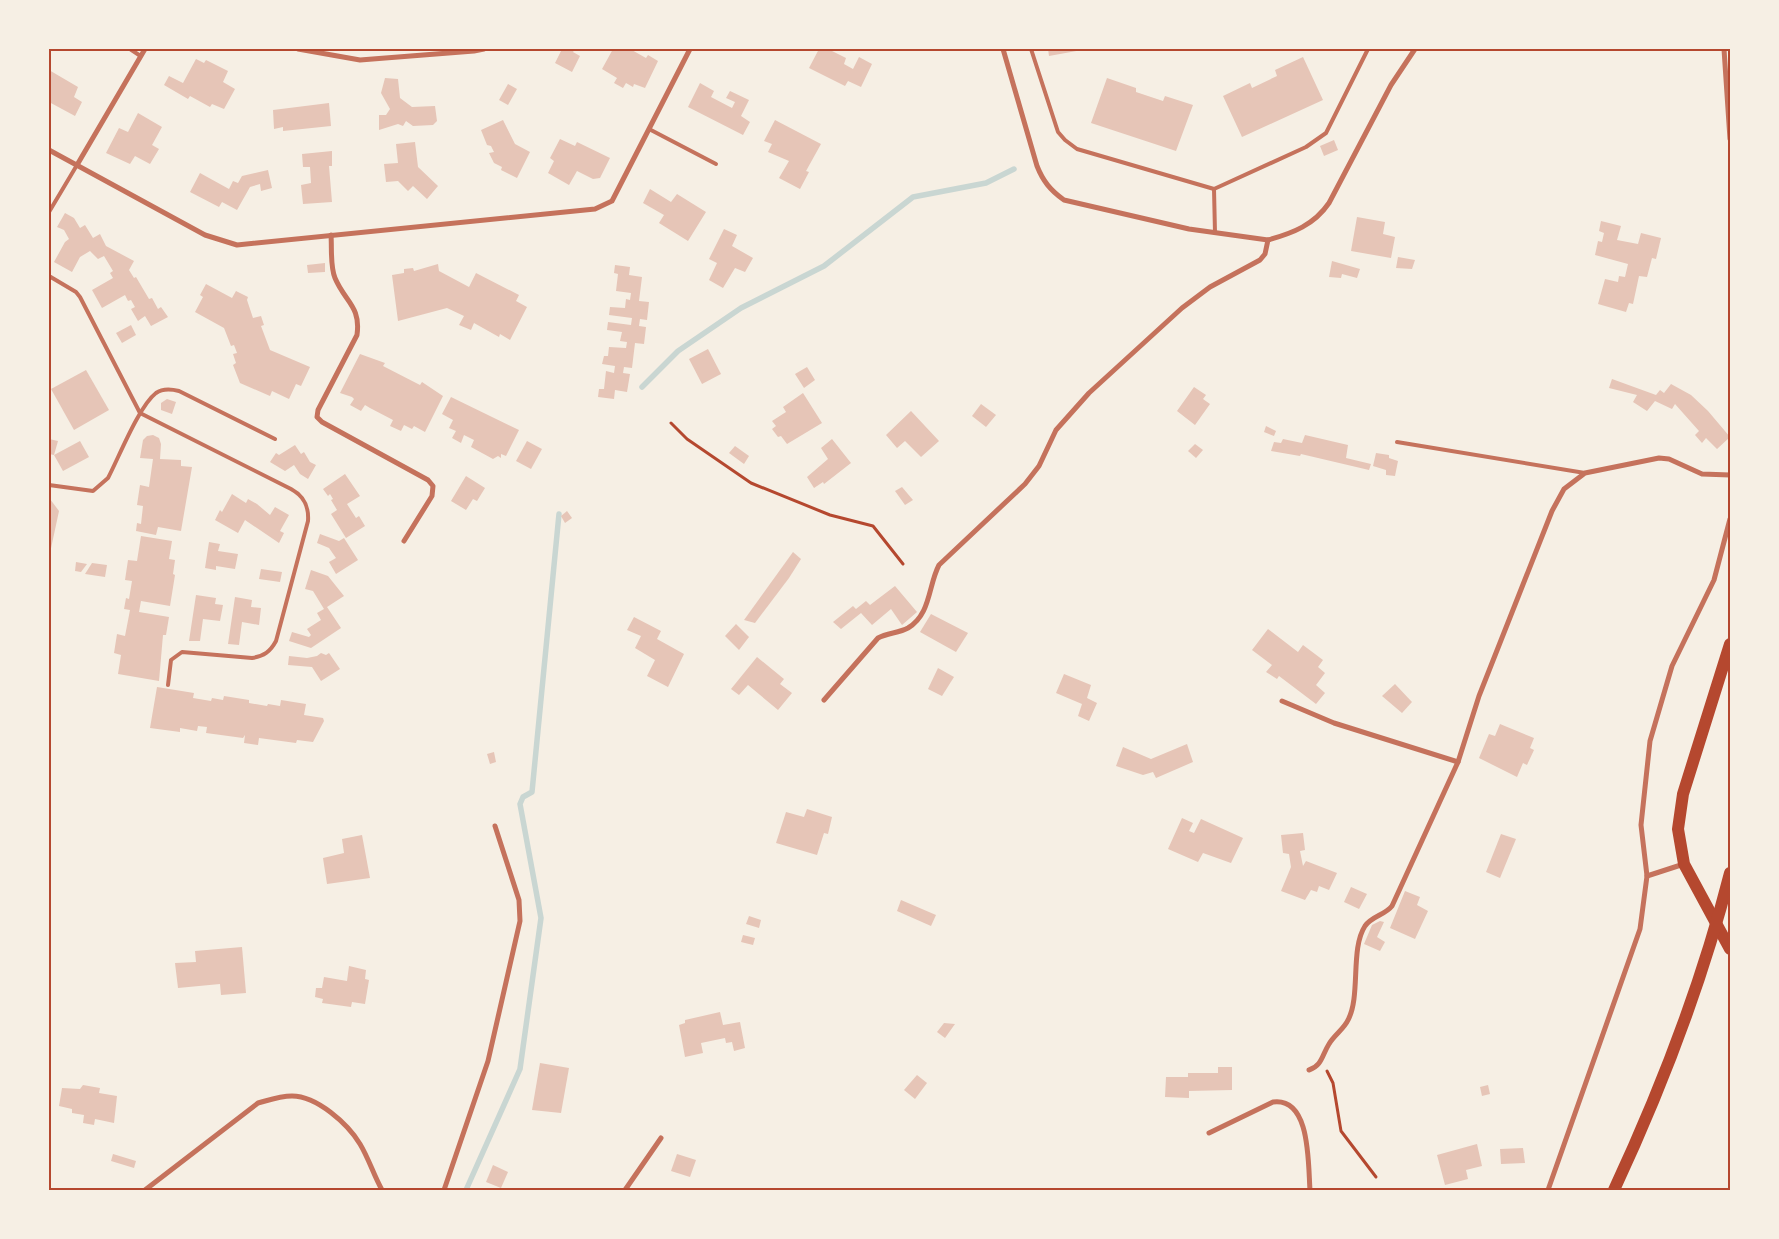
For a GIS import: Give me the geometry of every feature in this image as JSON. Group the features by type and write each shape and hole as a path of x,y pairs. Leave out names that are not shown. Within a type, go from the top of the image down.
{"main road":[{"path":"1730,644 1683,794 1678,829 1684,864 1730,949"},
{"path":"1614,1190 1637,1141 1679,1037 1707,960 1730,873"}],"street":[{"path":"77,166 145,49"},
{"path":"298,49 360,60 474,52 484,49"},
{"path":"49,150 206,235 222,242 237,244 595,209 612,201 690,49"},
{"path":"1003,49 1037,166 1042,178 1064,200 1215,233 1268,240 1302,228 1320,216 1391,85 1414,49"},
{"path":"1724,49 1730,139"},
{"path":"331,235 334,276 356,310 358,323 357,335 318,410 317,417 322,422 428,480 433,486 432,496 404,541"},
{"path":"824,700 878,638 888,633 905,630 915,623 923,612 930,596 934,576 939,565 1025,484 1039,466 1056,430 1076,407 1182,308 1210,288 1260,260 1265,254 1268,240"},
{"path":"1309,1070 1316,1068 1321,1063 1330,1042 1348,1021 1360,940 1365,926 1373,918 1387,912 1392,906 1458,762 1479,696 1552,510 1564,489 1585,473 1660,458 1670,459 1702,474 1730,475"},
{"path":"1548,1190 1640,929 1647,876 1641,825 1650,741 1672,666 1714,580 1730,520"},
{"path":"1282,701 1334,723 1458,762"},
{"path":"444,1190 488,1062 520,921 519,900 496,826"},
{"path":"1647,876 1684,864"},
{"path":"145,1190 258,1103 276,1098 295,1096 326,1109 345,1125 360,1145 382,1190"},
{"path":"1209,1133 1273,1102 1282,1101 1291,1105 1299,1115 1305,1134 1310,1190"},
{"path":"625,1190 662,1138"}],"lane":[{"path":"130,49 140,55"},
{"path":"1032,49 1058,132 1065,140 1077,149 1214,189 1306,147 1326,133 1368,49"},
{"path":"649,129 716,164"},
{"path":"49,212 77,166"},
{"path":"1214,189 1215,233"},
{"path":"49,276 76,292 80,297 140,413 291,489 303,498 308,512 276,642 272,649 261,656 252,658 182,652 171,660 168,685"},
{"path":"49,485 93,491 102,484 108,478 140,413 155,393 170,388 179,390 274,439"},
{"path":"1397,442 1585,473"}],"path":[{"path":"671,423 687,439 751,483 830,515 873,526 904,564"},
{"path":"1321,1063 1333,1084 1341,1131 1376,1176"}],"building":[{"path":"562,49 575,49 573,52 580,56 572,72 555,63"},
{"path":"613,49 630,49 646,58 648,55 658,61 645,88 634,84 633,87 626,83 623,88 614,83 617,78 602,69"},
{"path":"819,49 828,49 846,58 844,64 853,69 859,57 872,64 861,87 848,81 845,86 809,68"},
{"path":"1048,49 1082,49 1082,50 1049,56"},
{"path":"1303,57 1323,100 1242,137 1223,96 1250,83 1252,88 1277,76 1275,70"},
{"path":"196,59 204,63 206,60 228,71 223,82 235,89 224,109 212,104 210,107 190,96 188,99 164,85 169,76 183,83"},
{"path":"49,70 78,87 74,97 82,102 75,116 49,102"},
{"path":"385,78 398,79 400,98 412,107 435,106 437,121 433,125 413,126 406,121 403,126 398,124 379,130 379,115 386,115 390,109 381,93"},
{"path":"1107,78 1136,88 1136,92 1163,101 1165,96 1193,105 1176,151 1091,123"},
{"path":"700,83 714,91 711,97 732,108 735,102 726,98 730,91 749,100 741,116 750,122 743,135 688,107"},
{"path":"508,84 517,89 508,105 499,100"},
{"path":"329,103 331,126 283,131 283,127 274,129 273,110"},
{"path":"138,113 162,127 152,145 159,149 150,164 135,156 130,164 106,153 119,128 128,132"},
{"path":"503,120 515,144 530,152 517,178 501,170 502,167 494,163 489,153 494,152 491,146 487,145 481,130"},
{"path":"775,120 821,144 806,171 809,172 800,189 779,178 789,161 768,152 772,144 764,141"},
{"path":"560,139 575,146 577,142 610,158 600,178 593,179 577,171 569,185 548,173 554,161 550,158"},
{"path":"1334,140 1338,150 1324,156 1320,146"},
{"path":"415,142 418,167 438,186 427,199 413,186 408,191 398,181 386,182 384,164 398,163 396,144"},
{"path":"332,151 332,166 329,166 332,202 303,204 301,185 311,183 310,167 303,167 302,154"},
{"path":"268,170 272,188 261,191 260,184 250,187 237,210 222,202 219,207 190,192 200,173 229,189 233,181 238,183 242,176"},
{"path":"650,189 671,202 677,194 706,212 688,241 659,223 664,215 643,203"},
{"path":"65,213 74,218 80,228 85,225 93,238 100,234 106,246 134,261 129,270 134,278 136,277 149,299 152,298 158,309 161,307 168,317 151,326 145,316 138,321 131,309 135,307 131,300 128,301 125,295 102,308 92,290 113,278 110,273 113,271 104,256 98,259 90,251 80,257 72,272 54,262 65,242 69,239 64,230 57,227"},
{"path":"1357,217 1385,222 1383,234 1395,237 1391,258 1351,251"},
{"path":"1601,221 1621,226 1617,240 1638,244 1641,233 1661,238 1656,259 1652,258 1647,277 1639,276 1633,304 1629,303 1626,312 1598,304 1605,279 1618,282 1619,276 1625,277 1628,264 1595,255 1598,241 1602,242 1604,233 1599,231"},
{"path":"724,229 737,235 732,246 753,258 745,272 735,268 723,288 709,280 717,263 709,259"},
{"path":"1398,257 1415,260 1412,269 1396,268"},
{"path":"1332,261 1360,269 1357,278 1342,274 1341,278 1329,277"},
{"path":"325,263 325,272 308,273 307,265"},
{"path":"438,264 439,271 469,287 476,273 519,295 516,301 527,307 510,340 500,334 499,337 474,323 471,330 459,325 464,316 447,308 398,321 392,275 404,273 404,269 413,268 414,271"},
{"path":"615,265 630,267 629,275 642,277 639,301 649,302 647,320 640,319 639,326 646,327 644,344 635,343 632,368 624,367 623,373 630,374 627,392 615,390 614,399 598,397 599,389 604,389 606,371 614,373 615,366 602,364 604,356 608,356 609,347 626,348 627,342 620,341 622,332 607,330 608,322 631,325 632,318 609,315 610,307 625,308 626,299 630,300 631,293 616,291 618,274 614,273"},
{"path":"206,284 232,298 236,291 248,297 247,300 253,318 261,316 264,325 261,326 270,350 310,367 301,386 296,384 289,399 272,391 270,396 240,383 233,365 236,363 233,354 237,353 234,345 231,346 224,328 195,312 203,297 200,295"},
{"path":"131,325 136,335 122,343 116,333"},
{"path":"708,349 721,374 702,384 689,359"},
{"path":"360,354 385,363 383,366 420,385 422,382 443,396 425,432 414,426 412,429 404,425 401,431 390,426 393,420 365,405 361,411 350,405 354,399 352,397 340,393"},
{"path":"807,367 815,380 804,388 795,374"},
{"path":"86,370 109,410 74,430 51,389"},
{"path":"1612,379 1656,395 1660,390 1664,393 1671,384 1691,395 1708,411 1730,437 1717,449 1706,438 1702,443 1695,435 1699,431 1675,404 1672,409 1655,401 1647,411 1633,402 1637,395 1609,388"},
{"path":"1194,387 1206,395 1203,399 1210,404 1195,425 1177,411"},
{"path":"803,393 822,423 787,444 772,429 776,426 772,421 786,412 783,407"},
{"path":"451,397 519,430 506,456 501,454 501,458 498,456 493,459 471,447 474,440 464,435 461,443 452,438 456,431 449,428 453,420 442,414"},
{"path":"167,399 176,402 172,414 161,410 161,403"},
{"path":"981,404 996,415 986,427 972,416"},
{"path":"911,411 939,441 921,457 905,441 897,448 886,435"},
{"path":"1266,426 1276,431 1274,436 1264,432"},
{"path":"153,435 159,438 161,444 160,459 181,460 181,466 192,467 181,531 158,527 156,535 136,531 137,523 141,524 143,506 137,505 140,485 149,487 153,459 140,458 143,440 147,436"},
{"path":"1305,435 1348,445 1346,458 1371,464 1369,470 1301,454 1300,456 1271,451 1274,442 1281,443 1283,439 1302,443"},
{"path":"49,439 58,441 54,455 49,454"},
{"path":"832,439 851,463 824,484 823,482 814,488 807,477 828,459 821,448"},
{"path":"80,441 89,457 63,471 54,455"},
{"path":"527,441 542,449 531,469 516,461"},
{"path":"1195,444 1203,450 1196,458 1188,451"},
{"path":"295,445 301,454 304,452 310,462 316,465 308,479 300,474 294,465 285,471 270,462 276,453 279,455"},
{"path":"735,446 749,456 744,464 729,453"},
{"path":"1376,453 1389,455 1389,458 1398,461 1395,476 1386,475 1386,470 1373,466"},
{"path":"345,474 360,496 347,504 356,518 359,516 365,526 346,538 331,514 337,510 331,500 333,499 323,489"},
{"path":"466,476 485,488 477,501 473,499 466,510 451,501"},
{"path":"902,487 913,500 905,505 895,491"},
{"path":"232,494 246,503 248,499 270,515 275,507 289,515 280,531 284,533 279,543 245,520 238,533 215,520"},
{"path":"49,500 59,511 50,553"},
{"path":"567,511 572,518 565,523 561,516"},
{"path":"320,534 339,541 344,538 358,560 336,574 329,562 336,558 329,548 317,543"},
{"path":"141,536 172,541 169,559 175,560 173,574 175,575 170,606 141,601 139,612 169,617 166,635 163,635 159,681 118,674 121,655 114,653 117,634 125,636 130,610 124,609 126,598 129,599 132,581 125,580 128,560 137,561"},
{"path":"209,542 220,544 218,551 238,554 235,569 216,566 216,570 205,568"},
{"path":"793,552 801,559 789,578 755,623 744,620"},
{"path":"76,562 87,564 81,572 75,571"},
{"path":"92,563 107,565 105,577 85,574"},
{"path":"261,569 282,572 280,582 259,579"},
{"path":"311,570 328,576 344,596 327,607 341,628 311,648 289,641 292,632 309,637 311,635 307,629 321,620 317,613 324,609 313,591 305,589"},
{"path":"895,586 917,612 902,625 891,609 872,625 861,613 841,629 833,622 853,606 856,609 866,601 870,605"},
{"path":"196,595 216,598 215,604 223,605 220,621 203,619 200,641 189,641"},
{"path":"235,597 252,600 251,607 261,608 259,625 242,622 239,645 228,644"},
{"path":"931,614 968,633 956,652 920,632"},
{"path":"634,617 661,631 657,639 684,654 668,687 647,676 655,660 635,648 641,636 627,630"},
{"path":"736,624 749,637 739,650 725,636"},
{"path":"1268,629 1298,652 1303,645 1323,660 1318,667 1325,673 1316,685 1325,693 1316,704 1279,676 1277,679 1266,672 1272,665 1252,650"},
{"path":"321,653 326,655 329,653 340,669 321,681 312,667 288,665 289,656 307,658"},
{"path":"757,657 784,679 780,684 792,693 778,710 748,685 739,695 731,689"},
{"path":"938,668 954,677 942,696 928,689"},
{"path":"1064,674 1091,685 1087,698 1097,703 1089,721 1078,716 1082,704 1056,693"},
{"path":"1395,684 1412,702 1402,713 1382,696"},
{"path":"157,687 194,693 193,698 211,701 212,698 223,700 224,696 249,700 249,703 267,706 268,704 280,706 281,700 306,704 304,715 323,718 324,721 313,742 297,740 296,743 259,738 258,745 244,743 245,735 243,738 206,733 207,727 198,726 197,731 180,728 180,732 150,728"},
{"path":"1500,724 1534,738 1530,748 1534,750 1527,765 1523,763 1517,777 1479,758 1489,734 1495,736"},
{"path":"1187,744 1193,762 1156,778 1153,772 1143,775 1116,766 1123,747 1151,759"},
{"path":"494,752 496,762 490,764 487,754"},
{"path":"807,809 832,817 828,834 824,833 817,855 776,843 786,812 804,817"},
{"path":"1182,818 1193,823 1189,831 1194,833 1201,819 1243,838 1231,863 1203,853 1198,862 1168,849"},
{"path":"1303,833 1305,850 1300,851 1303,866 1306,861 1337,873 1329,890 1319,886 1317,892 1311,890 1305,900 1281,891 1291,867 1289,854 1283,853 1281,835"},
{"path":"1501,834 1516,839 1500,878 1486,872"},
{"path":"362,835 370,878 327,884 323,858 344,853 342,839"},
{"path":"1351,887 1367,894 1359,909 1344,902"},
{"path":"1405,891 1420,897 1417,905 1428,911 1415,939 1390,928"},
{"path":"901,900 936,915 931,926 897,911"},
{"path":"749,916 761,920 759,928 746,924"},
{"path":"1380,921 1384,922 1377,937 1385,942 1380,951 1364,944 1372,925"},
{"path":"743,935 755,938 753,945 741,942"},
{"path":"242,947 246,993 221,995 220,984 178,988 175,963 196,962 195,951"},
{"path":"349,966 366,970 365,979 369,980 365,1004 352,1002 351,1007 322,1003 323,999 315,997 316,988 322,988 324,977 347,981"},
{"path":"720,1012 723,1025 740,1022 745,1048 734,1051 732,1042 726,1043 725,1038 701,1043 703,1053 685,1057 679,1025 685,1023 685,1020"},
{"path":"944,1023 955,1024 945,1038 937,1032"},
{"path":"540,1063 569,1068 561,1113 532,1110"},
{"path":"1218,1067 1232,1067 1232,1090 1189,1091 1189,1098 1165,1097 1166,1077 1188,1077 1188,1073 1218,1073"},
{"path":"917,1075 927,1083 915,1099 904,1090"},
{"path":"83,1085 100,1088 99,1093 117,1096 114,1123 95,1119 94,1125 83,1123 84,1115 72,1113 72,1109 59,1106 62,1088 80,1089"},
{"path":"1488,1085 1490,1094 1482,1096 1480,1087"},
{"path":"1477,1144 1482,1166 1466,1170 1468,1179 1445,1185 1437,1155"},
{"path":"1523,1148 1525,1163 1501,1164 1500,1149"},
{"path":"113,1154 136,1161 134,1168 111,1161"},
{"path":"677,1154 696,1160 690,1177 671,1171"},
{"path":"493,1165 508,1172 501,1188 486,1182"}],"waterway":[{"path":"642,387 678,351 741,308 824,266 913,197 986,183 1014,169"},
{"path":"466,1190 520,1069 541,918 520,804 523,797 532,792 559,514"}]}
